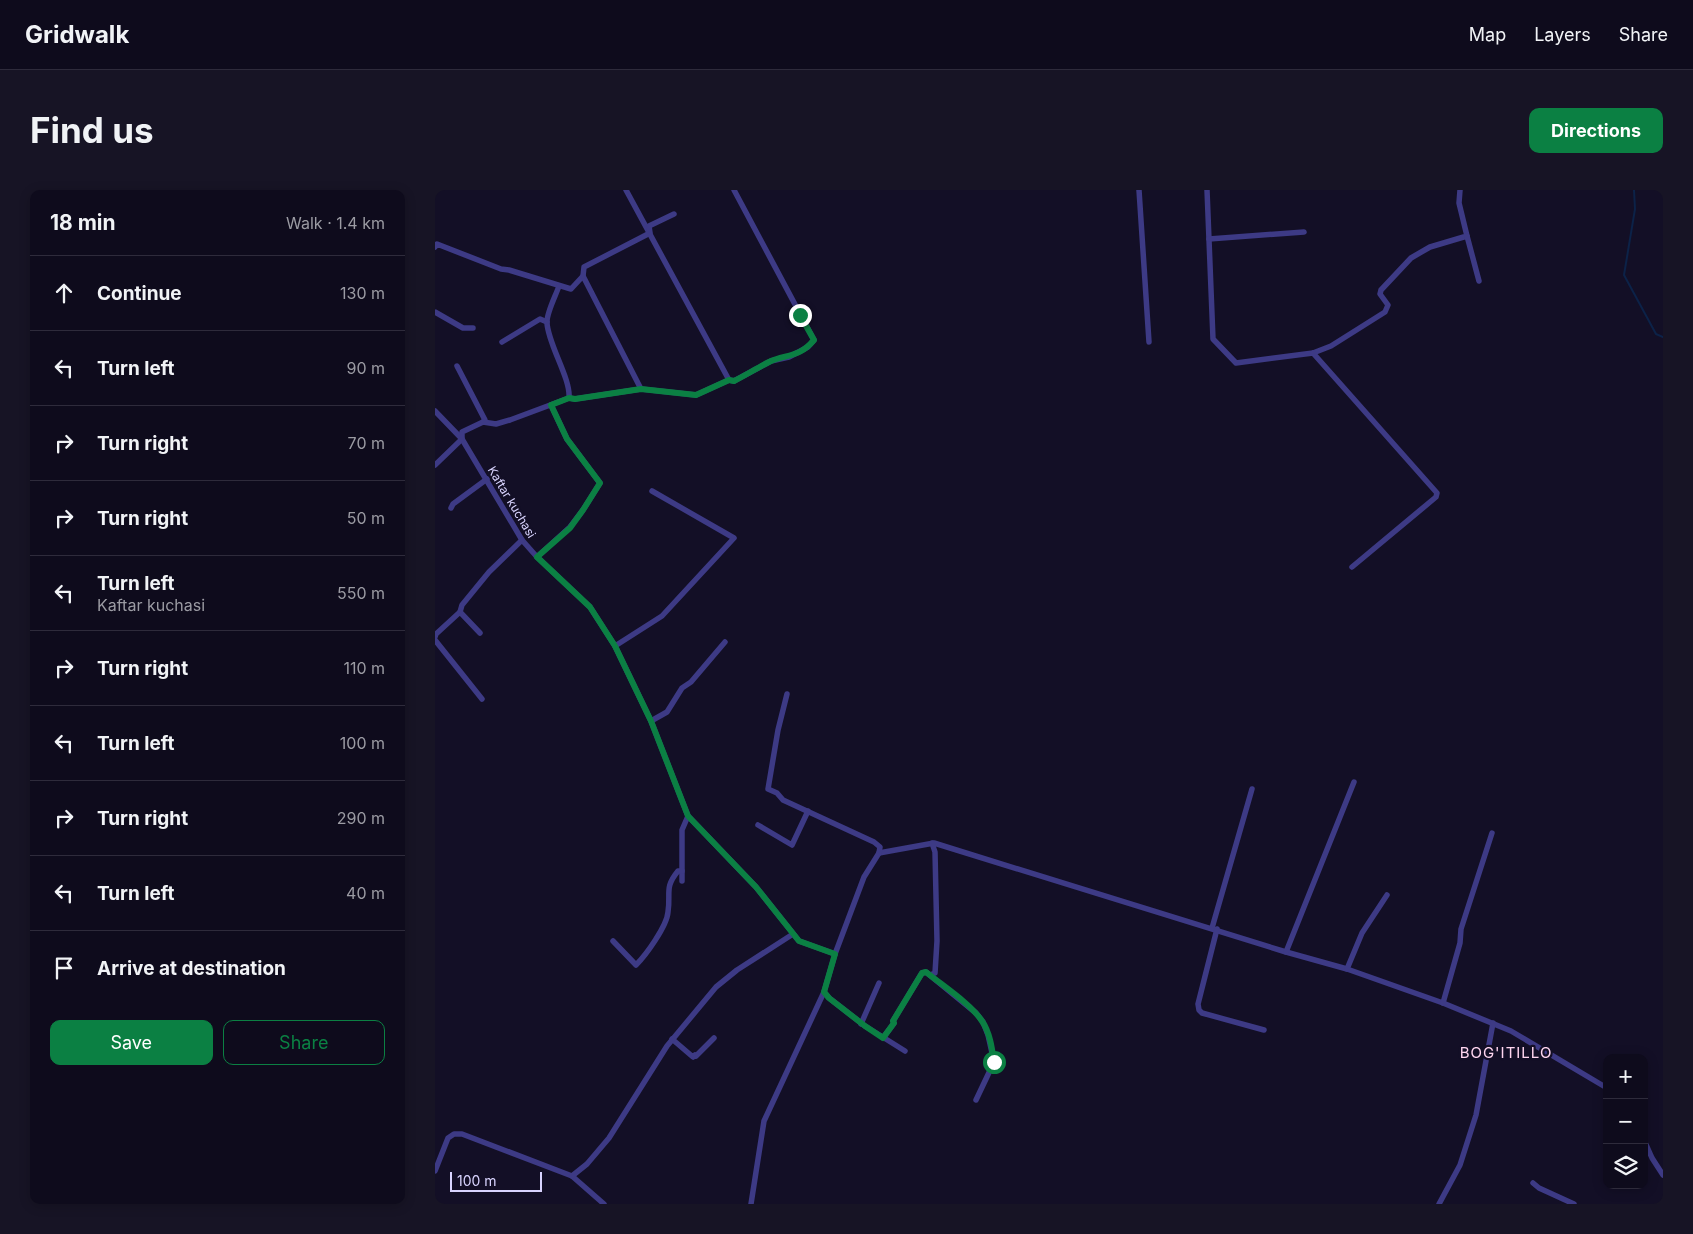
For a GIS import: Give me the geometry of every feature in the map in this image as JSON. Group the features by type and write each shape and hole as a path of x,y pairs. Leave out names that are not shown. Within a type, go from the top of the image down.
{"street":[{"path":"626,190 729,380"},
{"path":"435,465 462,439 462,432 483,422 496,424 569,398 575,399 641,389 696,395 729,380 734,381 771,361 789,357 808,347 814,340 734,190"},
{"path":"1139,190 1149,342"},
{"path":"1207,190 1213,339 1236,363 1313,354 1331,346 1385,312 1388,305 1380,294 1381,290 1411,258 1430,247 1467,236"},
{"path":"1459,190 1459,203 1479,281"},
{"path":"650,233 649,226 674,214"},
{"path":"1209,239 1304,232"},
{"path":"435,247 437,244 501,269 571,289 583,276 585,267 650,233"},
{"path":"583,276 641,389"},
{"path":"559,286 547,322 570,395 569,398"},
{"path":"435,312 463,328 473,328"},
{"path":"502,342 540,319 547,322"},
{"path":"1313,354 1437,492 1436,497 1352,567"},
{"path":"457,366 485,420 483,422"},
{"path":"537,557 570,528 600,483 567,439 551,405"},
{"name":"Kaftar kuchasi","path":"435,411 462,439 522,540 537,557 590,607 615,646 651,721 688,816 756,887 799,941 835,954"},
{"path":"451,508 453,504 487,479"},
{"path":"615,646 662,616 734,538 652,491"},
{"path":"482,698 435,639 436,634 460,612 462,605 489,572 522,540"},
{"path":"460,612 480,634"},
{"path":"651,721 667,712 682,688 691,682 725,642"},
{"path":"751,1204 764,1121 824,992 835,954 863,877 879,853 880,847 874,842 783,800 777,793 768,789 778,730 787,694"},
{"path":"1286,952 1353,782"},
{"path":"1252,789 1215,928 1198,1004 1199,1010 1203,1013 1264,1030"},
{"path":"758,825 791,845 809,812"},
{"path":"682,880 682,830 688,816"},
{"path":"1443,1003 1460,943 1461,929 1491,833"},
{"path":"879,853 932,843 1347,969 1493,1023 1603,1086"},
{"path":"930,975 935,972 937,940 935,852 932,843"},
{"path":"613,941 636,965 638,963 661,930 669,913 669,881 678,871 682,871"},
{"path":"1347,969 1361,933 1387,896"},
{"path":"572,1176 587,1164 609,1138 672,1039 716,987 737,970 793,934"},
{"path":"883,1038 894,1023 893,1021 922,973 926,972 976,1013 983,1022 994,1062 976,1100"},
{"path":"861,1024 879,983"},
{"path":"824,992 861,1024 905,1051"},
{"path":"1439,1204 1460,1166 1476,1116 1493,1023"},
{"path":"672,1039 693,1056 697,1056 714,1038"},
{"path":"435,1169 448,1138 454,1134 462,1134 572,1176 604,1204"},
{"path":"1646,1144 1663,1175"},
{"path":"1533,1183 1539,1188 1574,1204"}],"waterway":[{"path":"1634,190 1635,209 1624,275 1656,334 1663,337"}],"district":[{"name":"BOG'ITILLO","path":"1506,1052"}],"route":[{"path":"800,315 814,340 808,347 789,357 771,361 734,381 729,380 696,395 641,389 575,399 569,398 551,405 567,439 600,483 570,528 537,557 590,607 615,646 651,721 688,816 756,887 799,941 835,954 824,992 829,998 883,1038 894,1023 893,1021 922,973 926,972 976,1013 983,1022 992,1047 994,1062"}]}
